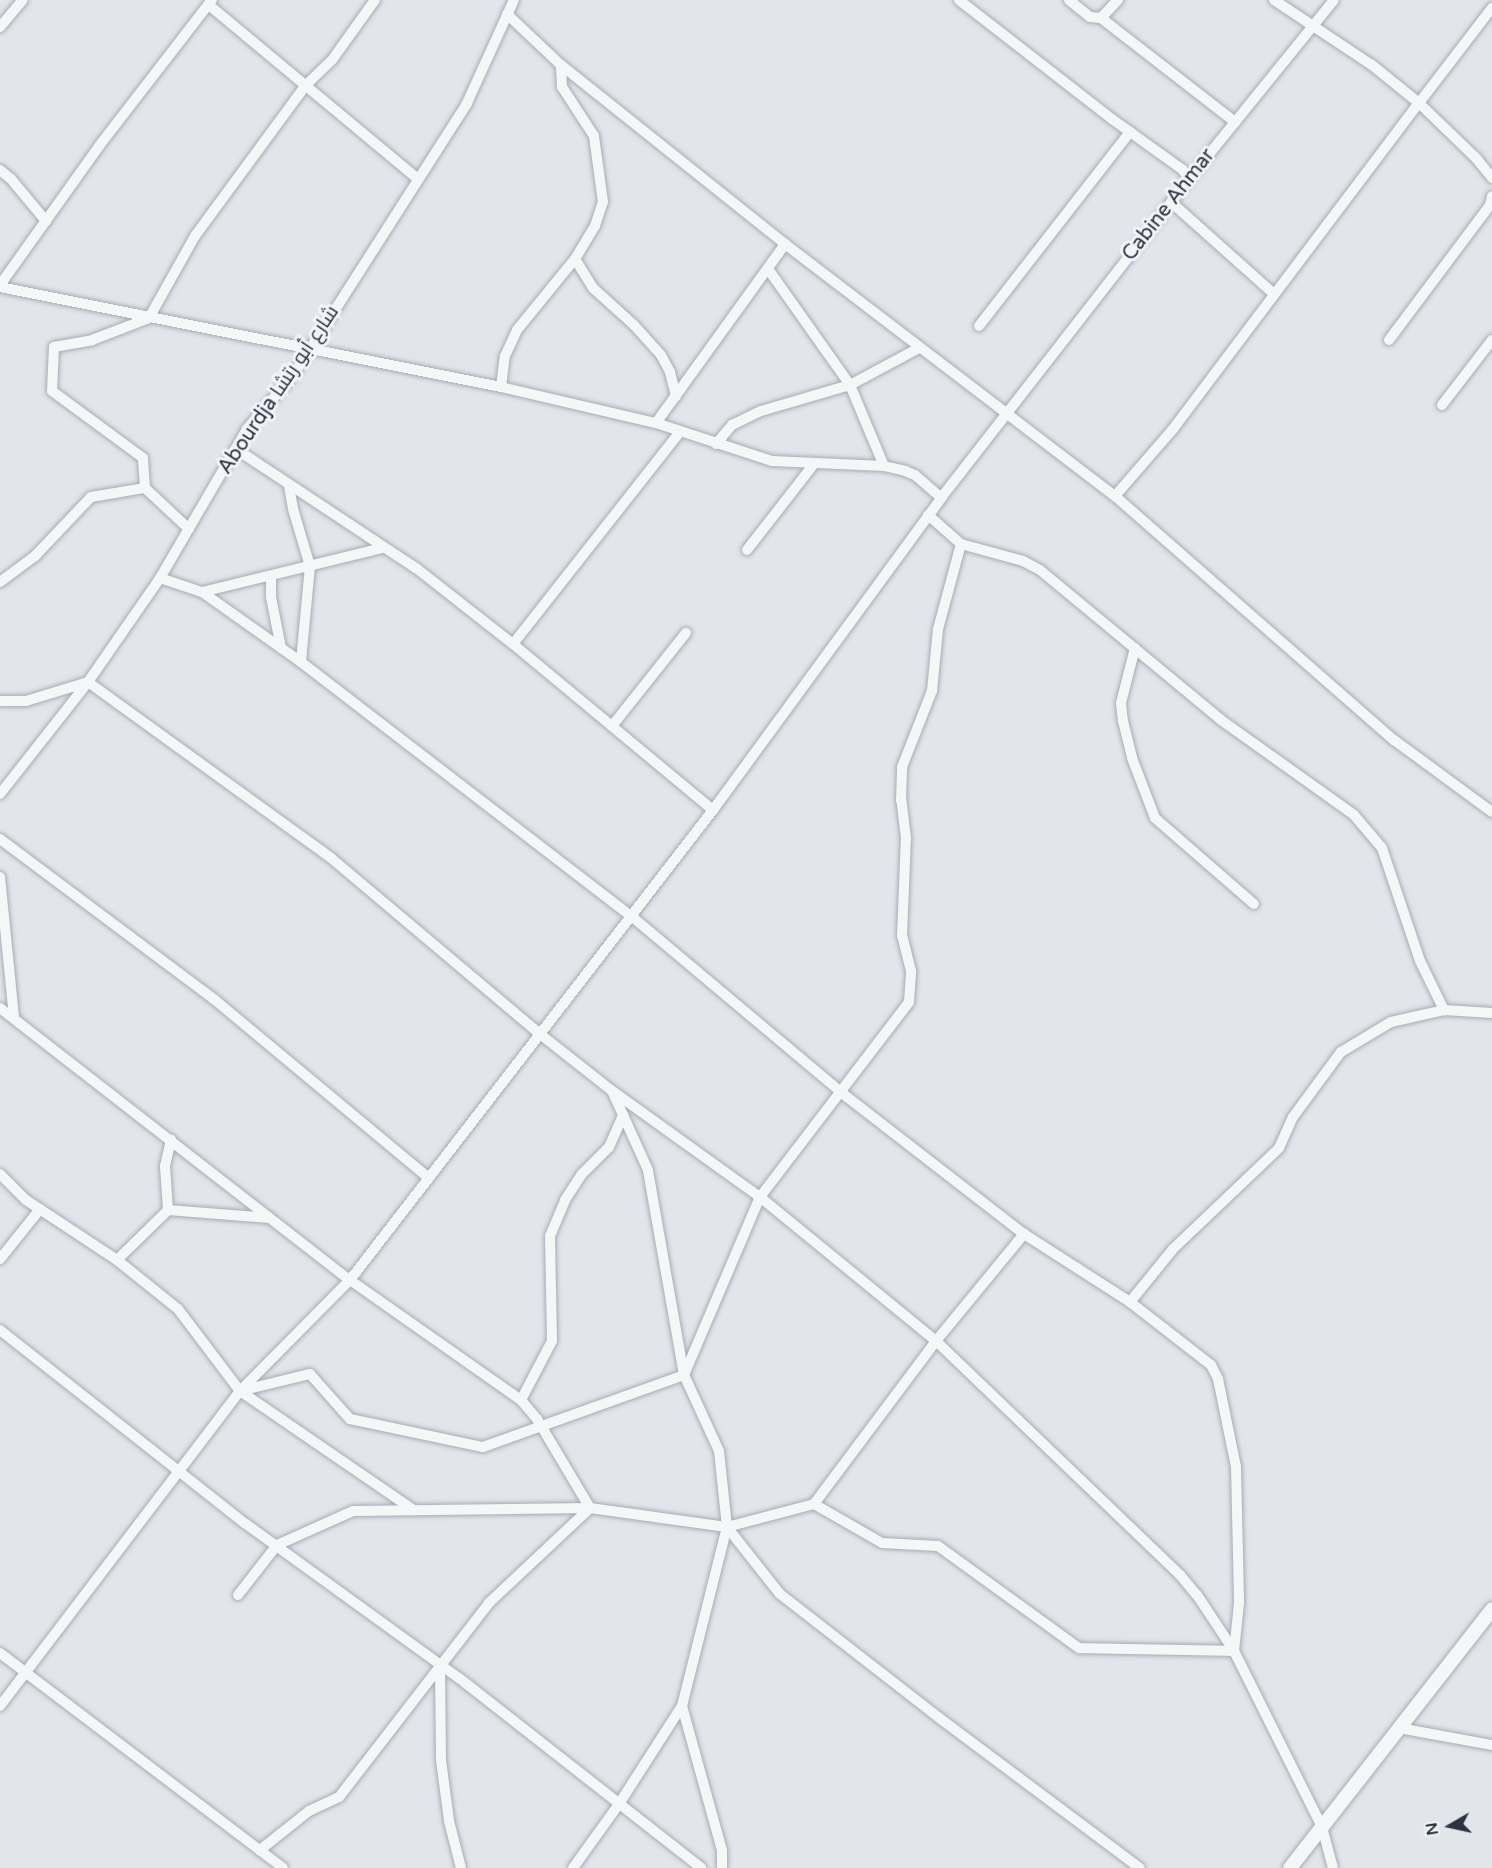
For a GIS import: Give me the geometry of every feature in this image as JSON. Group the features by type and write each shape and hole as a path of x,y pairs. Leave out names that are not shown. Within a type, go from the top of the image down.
{"street":[{"path":"0,27 22,0"},
{"path":"189,529 145,488 143,458 52,391 54,346 92,340 149,318 195,236 306,85 332,60 375,0"},
{"name":"Abourdja شارع أبو رتشا","path":"0,794 88,682 160,579 248,429 294,374 467,103 514,0"},
{"path":"959,0 1183,170 1189,179"},
{"path":"1069,0 1090,17 1101,18 1235,122"},
{"path":"1101,18 1118,0"},
{"path":"1274,0 1372,65 1419,103 1476,158 1492,178"},
{"name":"Cabine Ahmar","path":"0,1706 240,1391 350,1280 712,810 940,498 1189,179 1334,0"},
{"path":"417,178 210,2 99,146 0,286 149,318 310,347 501,387 656,423 771,461 884,466 915,475 940,498"},
{"path":"1115,496 1173,429 1492,6"},
{"path":"507,14 561,65 785,244 1115,496 1215,586 1394,740 1492,812"},
{"path":"501,387 505,356 517,330 575,259 595,226 603,202 594,136 562,87 561,65"},
{"path":"980,326 1130,132"},
{"path":"0,170 11,179 46,221"},
{"path":"1389,340 1490,205 1492,196"},
{"path":"1171,202 1274,294"},
{"path":"656,423 785,244"},
{"path":"575,259 593,288 634,325 661,355 670,372 676,396"},
{"path":"768,268 850,385 884,466"},
{"path":"1442,405 1492,340"},
{"path":"716,444 732,425 761,411 850,385 919,348"},
{"path":"513,644 680,432"},
{"path":"236,449 382,548 416,568 513,644 712,810"},
{"path":"747,550 814,464"},
{"path":"289,486 292,509 310,566 301,662"},
{"path":"0,582 35,556 91,497 145,488"},
{"path":"928,515 961,544 1023,561 1040,570 1221,720 1354,814 1382,848 1420,961 1444,1010"},
{"path":"240,1391 310,1374 350,1419 483,1447 684,1375 760,1197 842,1093 859,1066 909,1002 912,972 902,936 906,838 901,800 902,767 932,691 938,630 961,544"},
{"path":"202,592 382,548"},
{"path":"271,576 271,597 281,648"},
{"path":"160,579 202,592 301,662 630,915 842,1093 1024,1234 1130,1302 1211,1365 1218,1379 1236,1467 1239,1603 1234,1651"},
{"path":"612,726 686,633"},
{"path":"1135,648 1121,703 1123,721 1132,758 1155,818 1254,904"},
{"path":"0,701 26,701 88,682 331,858 540,1034 611,1090 760,1197 936,1341 1180,1575 1197,1595 1234,1651 1322,1827 1333,1868"},
{"path":"0,839 215,1000 429,1178"},
{"path":"0,877 14,1018"},
{"path":"0,1008 350,1280 521,1400 541,1426 590,1508"},
{"path":"1130,1302 1173,1249 1279,1148 1293,1118 1341,1052 1391,1022 1444,1010 1492,1013"},
{"path":"573,1868 619,1804 682,1706 728,1527 719,1451 684,1375 648,1170 611,1090"},
{"path":"521,1400 552,1341 550,1236 565,1200 582,1174 609,1147 623,1115"},
{"path":"168,1210 165,1166 171,1140"},
{"path":"0,1174 26,1200 117,1260 178,1309 240,1391 414,1510"},
{"path":"0,1259 40,1209"},
{"path":"117,1260 168,1210 270,1218"},
{"path":"238,1595 277,1545 353,1511 590,1508 728,1527 814,1504 936,1341 1024,1234"},
{"path":"0,1330 178,1472 440,1664 701,1868"},
{"path":"814,1504 882,1542 938,1546 1079,1648 1234,1651"},
{"path":"260,1850 309,1811 339,1797 440,1664 489,1604 590,1508"},
{"path":"728,1527 780,1594 938,1717 1140,1868"},
{"path":"1290,1868 1492,1609"},
{"path":"0,1653 283,1868"},
{"path":"440,1664 441,1760 449,1821 461,1868"},
{"path":"682,1706 722,1850 722,1868"},
{"path":"1399,1728 1492,1745"}]}
